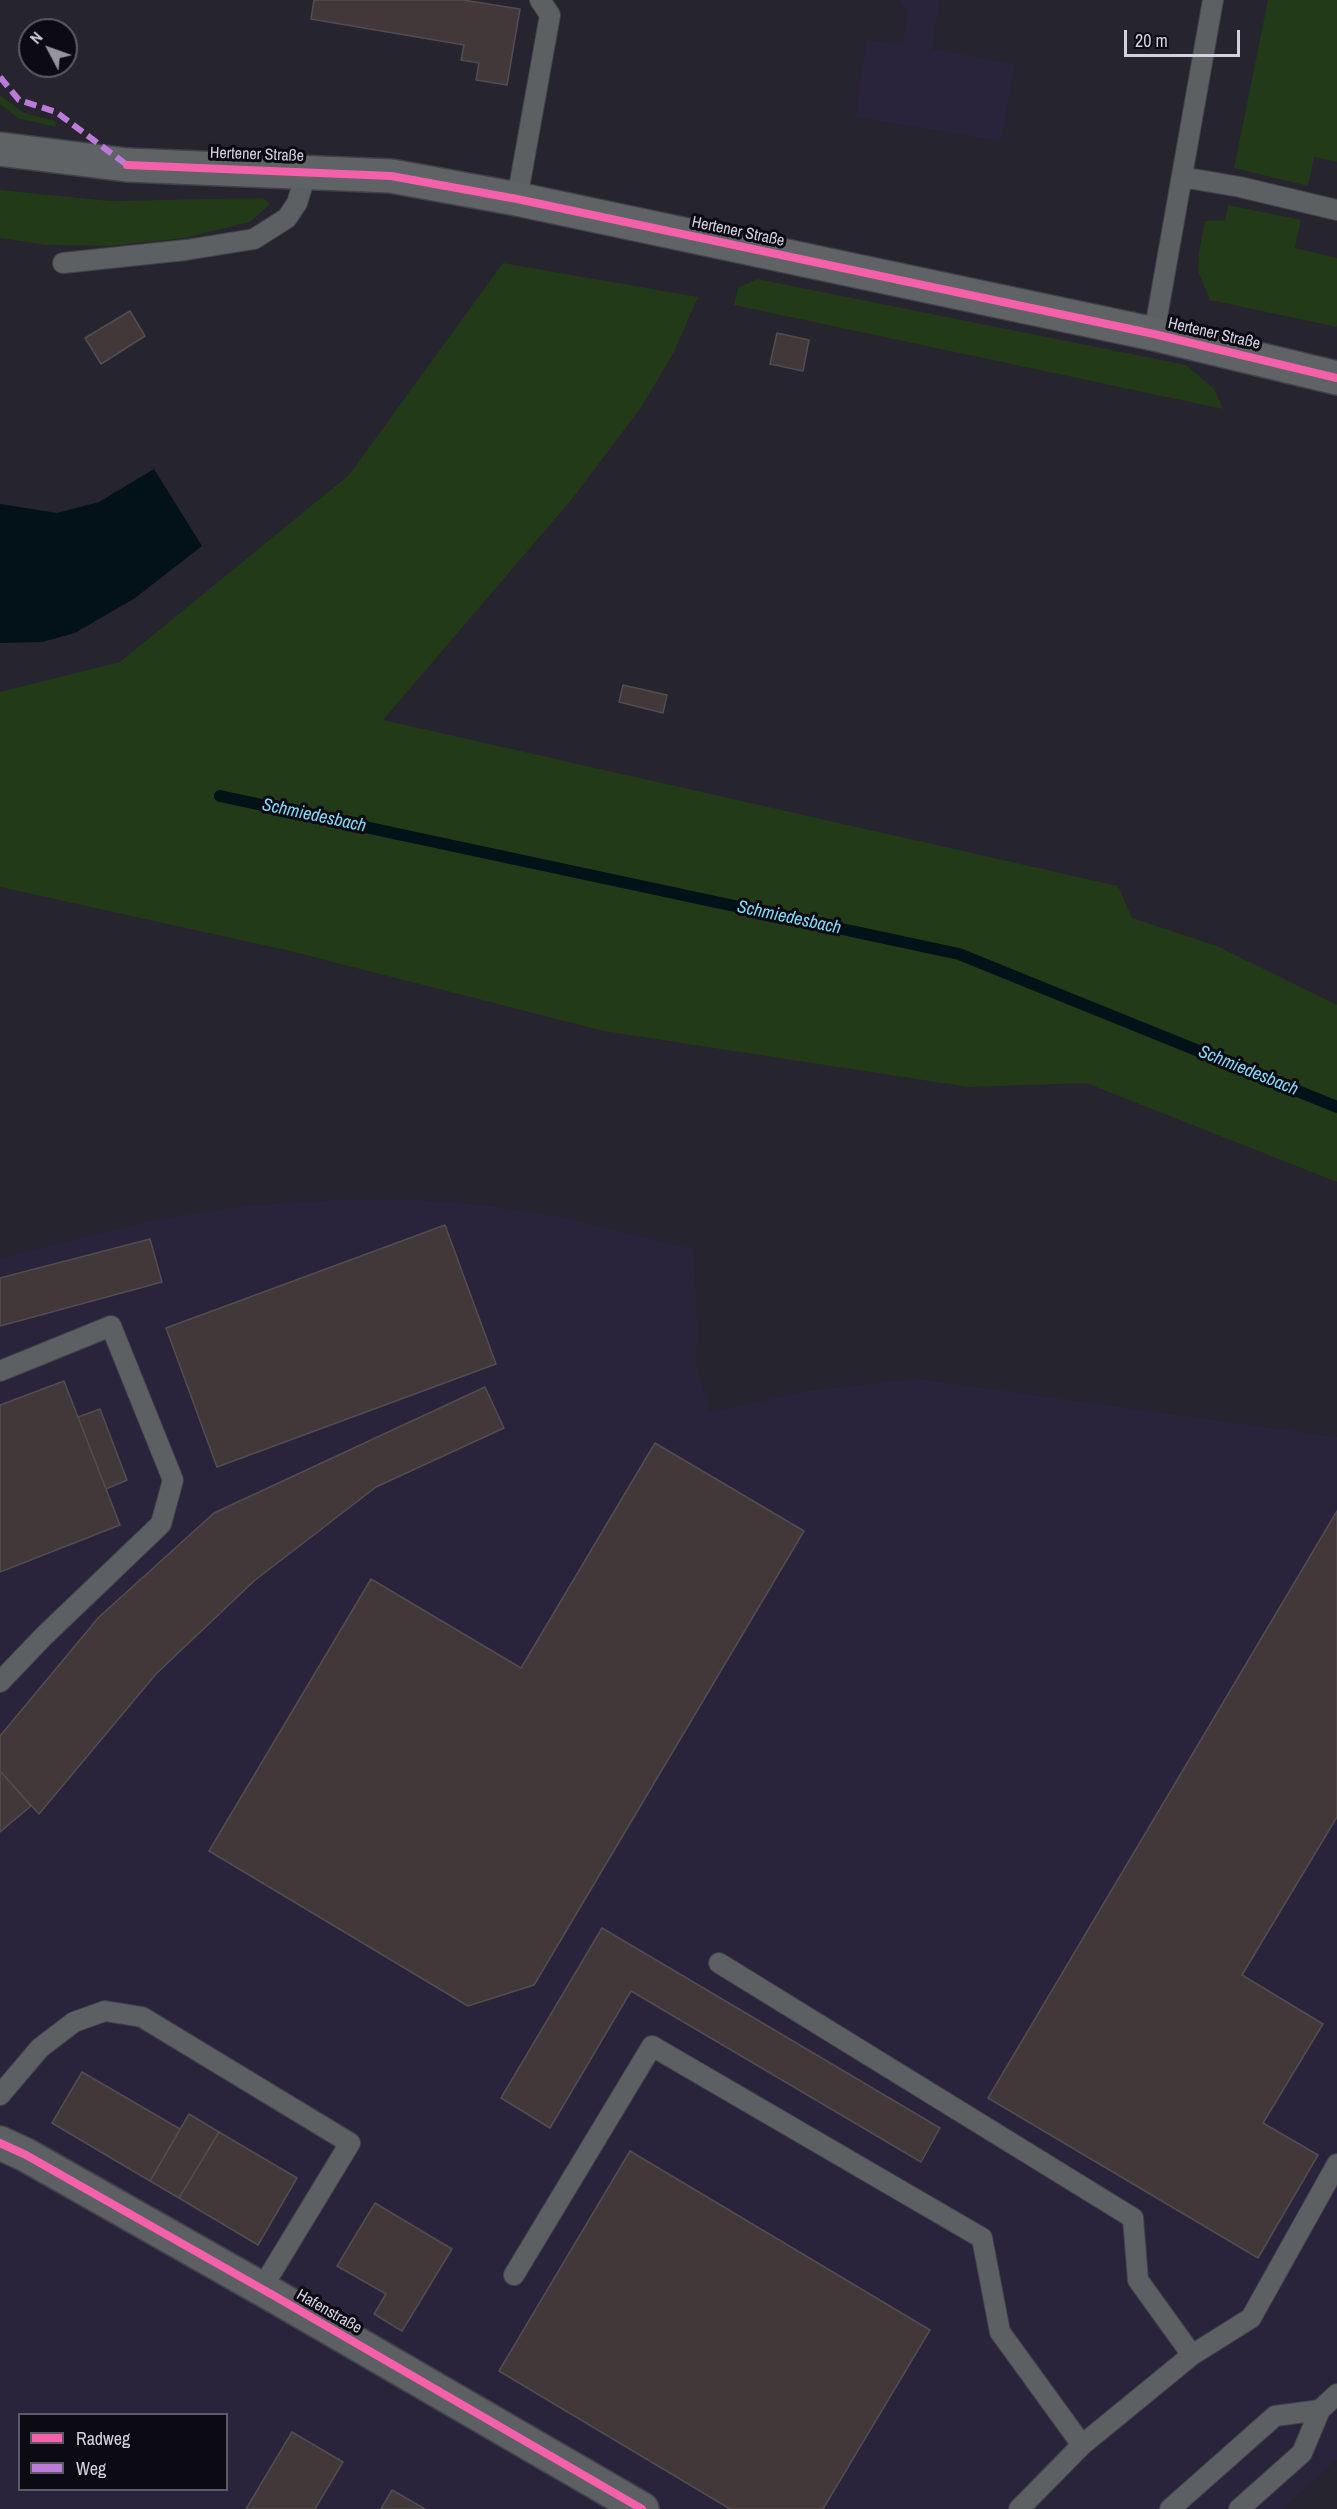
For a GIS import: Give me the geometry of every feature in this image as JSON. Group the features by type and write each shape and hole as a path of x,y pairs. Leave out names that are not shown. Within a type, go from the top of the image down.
{"main road":[{"name":"Hertener Straße","path":"0,149 127,165 392,176 517,199 1154,334 1337,378"}],"street":[{"name":"Hafenstraße","path":"0,2143 26,2155 261,2288 624,2505"}],"lane":[{"path":"517,199 550,15 540,0"},
{"path":"1154,334 1213,0"},
{"path":"63,263 186,250 254,239 287,218 297,203 307,171"},
{"path":"1182,177 1240,187 1337,210"},
{"path":"0,1371 111,1326 173,1480 160,1524 44,1636 0,1682"},
{"path":"719,1963 1133,2218 1138,2280 1191,2355"},
{"path":"0,2095 40,2048 74,2022 105,2012 115,2013 142,2017 350,2143 261,2288"},
{"path":"514,2276 652,2046 982,2238 1000,2332 1082,2445"},
{"path":"1019,2509 1082,2445 1191,2355 1251,2318 1337,2164"},
{"path":"1239,2509 1302,2452 1320,2410 1337,2394"},
{"path":"1170,2509 1275,2416 1320,2410"}],"shaded area":[{"path":"900,0 939,0 933,49 1015,64 1001,141 855,117 867,40 902,44 908,14"},
{"path":"154,469 202,546 135,598 75,633 42,642 0,643 0,504 57,513 99,502"},
{"path":"333,1200 420,1200 493,1206 561,1217 694,1249 698,1341 695,1361 710,1412 813,1390 918,1379 1337,1437 1337,2460 1282,2509 0,2509 0,1258 145,1222 233,1207"}],"green space":[{"path":"1268,0 1337,0 1337,162 1314,157 1308,186 1234,168"},
{"path":"0,95 24,113 55,121 56,127 18,118 0,104"},
{"path":"0,190 110,201 263,198 270,204 250,222 184,238 109,246 47,245 0,238"},
{"path":"1228,205 1301,220 1295,248 1337,258 1337,327 1210,300 1198,271 1199,252 1205,221 1225,220"},
{"path":"503,263 698,297 674,352 640,409 572,499 383,720 1118,886 1132,918 1217,946 1337,1005 1337,1182 1086,1083 969,1087 604,1031 286,950 0,887 0,692 120,662 349,475"},
{"path":"757,279 1186,365 1214,389 1223,409 734,305 738,288"}],"building":[{"path":"314,0 463,0 520,9 507,85 476,80 479,63 461,60 464,45 311,19"},
{"path":"130,311 145,336 101,364 85,338"},
{"path":"777,333 809,340 803,371 770,364"},
{"path":"623,685 667,695 663,713 619,702"},
{"path":"445,1225 496,1364 217,1467 166,1328"},
{"path":"150,1239 162,1282 0,1326 0,1278"},
{"path":"64,1381 120,1525 0,1572 0,1405"},
{"path":"485,1387 504,1428 376,1487 254,1581 156,1674 39,1814 0,1771 0,1736 99,1617 214,1513"},
{"path":"100,1409 127,1480 106,1489 78,1417"},
{"path":"655,1443 804,1531 534,1985 468,2006 209,1851 371,1579 521,1668"},
{"path":"1337,1511 1337,1817 1242,1975 1323,2024 1263,2123 1318,2155 1258,2258 988,2098"},
{"path":"0,1773 31,1806 0,1832"},
{"path":"602,1928 940,2128 921,2162 631,1991 550,2128 501,2098"},
{"path":"82,2072 180,2129 150,2181 52,2123"},
{"path":"189,2114 219,2132 179,2198 150,2181"},
{"path":"219,2132 297,2178 258,2245 179,2198"},
{"path":"630,2151 930,2330 823,2509 730,2509 499,2371"},
{"path":"375,2203 452,2249 402,2331 374,2314 386,2294 337,2266"},
{"path":"292,2432 343,2462 315,2509 246,2509"},
{"path":"392,2490 425,2509 381,2509"}],"waterway":[{"name":"Schmiedesbach","path":"220,796 959,954 1337,1107"}],"marked path":[{"path":"0,77 19,100 56,112 127,165"}],"cycle path":[{"path":"127,165 391,176 517,199 1154,334 1337,378"},
{"path":"0,2143 26,2155 278,2298 642,2509"}]}
